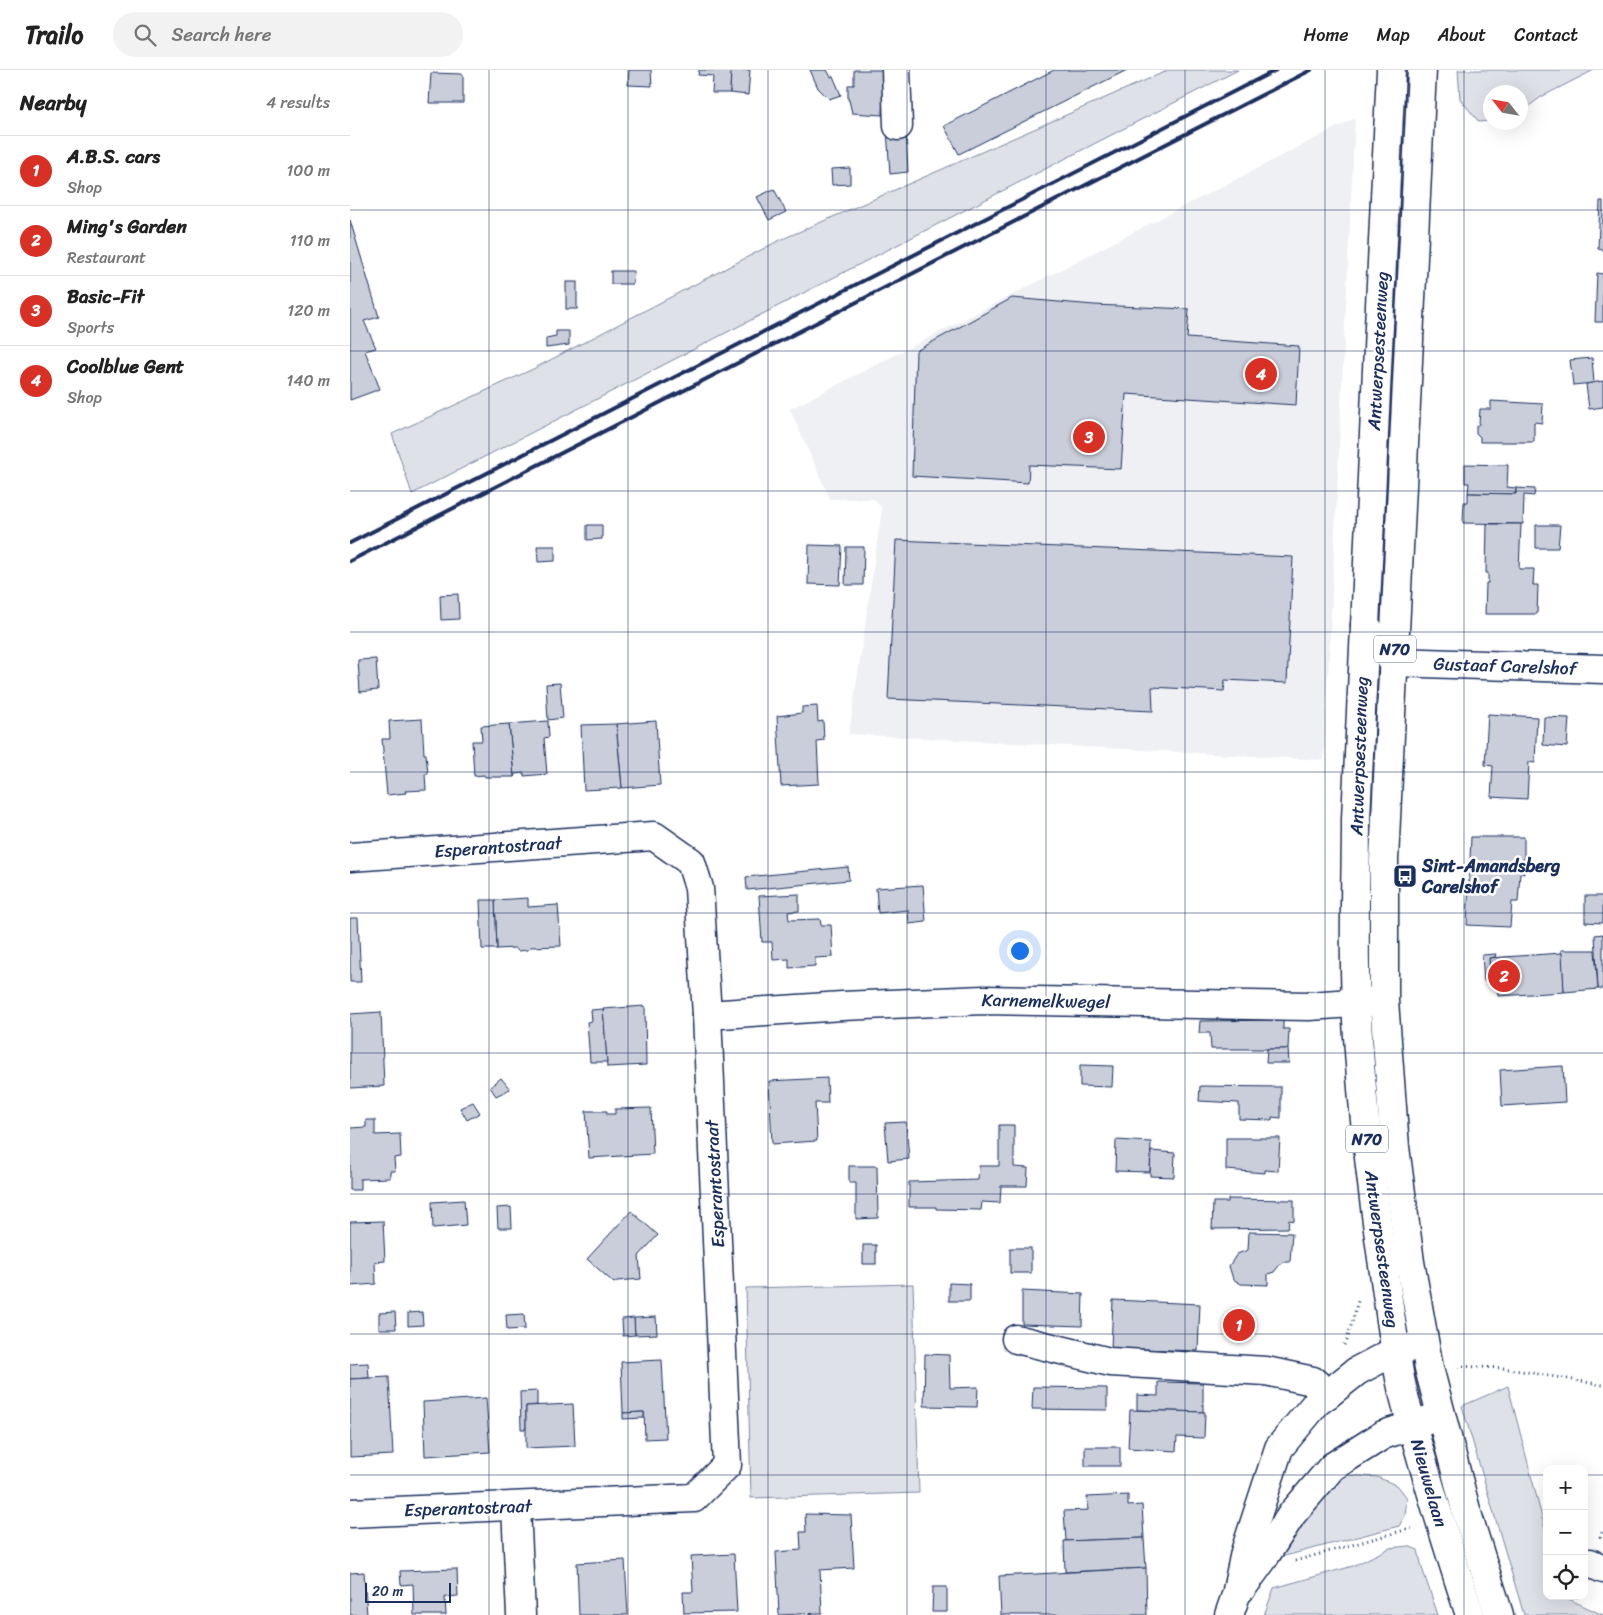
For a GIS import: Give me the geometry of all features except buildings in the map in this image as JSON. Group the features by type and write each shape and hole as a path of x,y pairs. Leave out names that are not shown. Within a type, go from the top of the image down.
{"main road":[{"path":"896,70 898,126"},
{"name":"Antwerpsesteenweg","path":"1392,70 1356,819 1354,927 1356,1002 1365,1118 1377,1233 1397,1350"},
{"name":"Antwerpsesteenweg","path":"1233,1605 1292,1514 1332,1466 1383,1434 1442,1416 1427,1357 1410,1262 1395,1147 1384,1000 1384,860 1422,70"},
{"path":"1365,625 1394,662"},
{"name":"Gustaaf Carelshof","path":"1394,662 1603,669"},
{"name":"Esperantostraat","path":"350,857 654,836 691,862 699,888 707,1015 727,1465 694,1498 350,1513"},
{"name":"Karnemelkwegel","path":"707,1015 842,1006 984,1000 1310,1006 1384,1000"},
{"path":"1016,1339 1110,1362 1266,1371 1312,1381 1328,1394"},
{"name":"Antwerpsesteenweg","path":"1233,1605 1245,1552 1279,1448 1318,1402 1358,1371 1397,1350 1427,1357"},
{"name":"Nieuwelaan","path":"1397,1350 1400,1374 1412,1425 1439,1519 1470,1615"},
{"name":"Nieuwelaan","path":"1442,1416 1466,1510 1499,1615"},
{"path":"516,1507 521,1615"}],"path":[{"path":"1427,1357 1447,1365 1503,1368 1603,1385"},
{"path":"1293,1562 1402,1532 1418,1525"}],"shaded area":[{"path":"1169,70 1238,70 412,494 392,434 533,369 778,241"},
{"path":"1458,70 1594,70 1541,97 1528,107 1528,85 1483,85 1483,122 1479,122 1460,99"},
{"path":"1355,118 1324,760 849,734 882,509 874,499 830,499 790,409"},
{"path":"913,1284 919,1493 751,1498 746,1288"},
{"path":"1508,1386 1543,1522 1543,1600 1571,1600 1603,1615 1524,1615 1462,1406"},
{"path":"1347,1475 1377,1477 1398,1486 1407,1498 1405,1516 1399,1526 1281,1557 1320,1494"},
{"path":"1408,1546 1418,1550 1438,1615 1264,1615 1274,1588 1353,1566 1390,1548"}],"railway":[{"path":"350,543 1276,70"},
{"path":"350,561 1311,70"}],"place":[{"name":"Coolblue Gent","path":"1261,374"},
{"name":"Basic-Fit","path":"1089,437"},
{"name":"Sint-Amandsberg Carelshof","path":"1405,876"},
{"name":"Ming's Garden","path":"1504,976"},
{"name":"A.B.S. cars","path":"1239,1325"}]}
